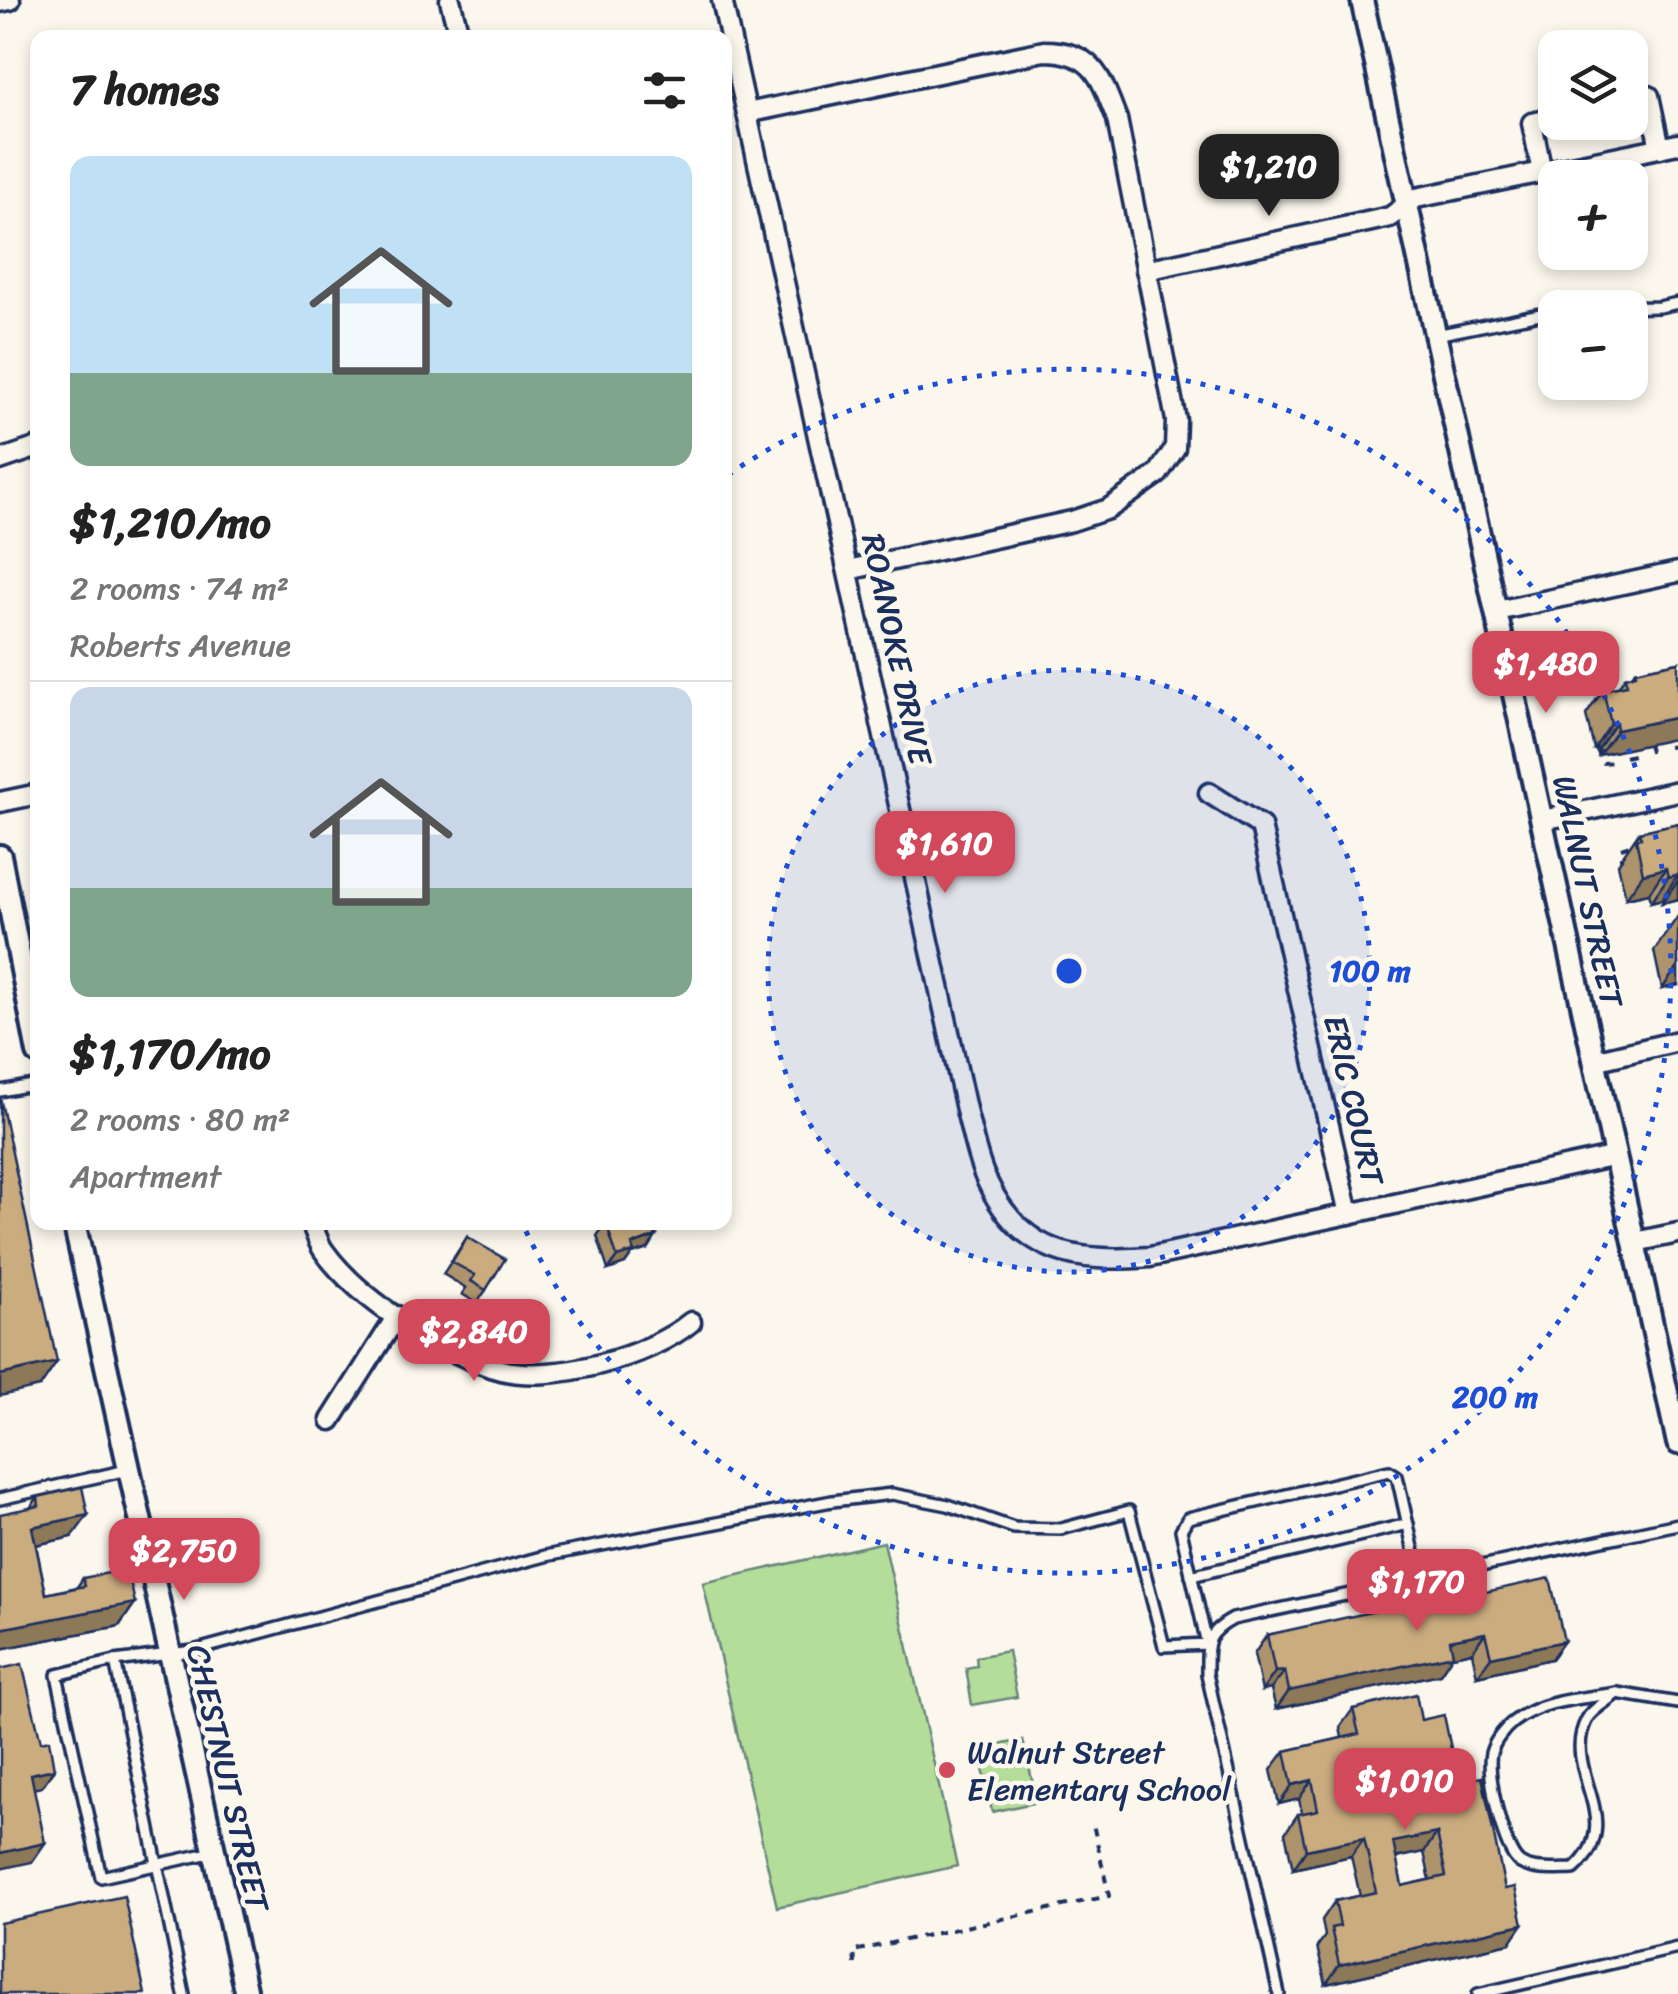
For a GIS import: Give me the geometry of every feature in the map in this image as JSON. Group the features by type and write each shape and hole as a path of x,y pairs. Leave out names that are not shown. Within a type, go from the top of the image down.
{"street":[{"path":"0,2 10,0"},
{"path":"450,0 458,30"},
{"name":"ROANOKE DRIVE","path":"722,0 729,30"},
{"name":"WALNUT STREET","path":"1362,0 1678,1443"},
{"name":"ROANOKE DRIVE","path":"732,45 967,1114 986,1180 1015,1224 1046,1245 1072,1255 1102,1260 1150,1256 1616,1156"},
{"path":"747,113 1044,50 1078,56 1092,66 1102,80 1117,119 1176,420 1174,448 1158,474 1108,509 1072,521 848,570"},
{"path":"1601,160 1669,146 1648,96"},
{"path":"1538,122 1532,123 1540,160"},
{"path":"1146,270 1390,217 1416,198 1538,173"},
{"path":"0,460 30,450"},
{"path":"1497,611 1678,572"},
{"path":"1543,820 1678,791"},
{"name":"ERIC COURT","path":"1209,793 1261,826 1348,1214"},
{"path":"0,802 30,796"},
{"path":"0,856 30,1012"},
{"path":"1594,1061 1678,1041"},
{"name":"CHESTNUT STREET","path":"76,1230 246,1994"},
{"path":"314,1230 323,1250 361,1289 425,1338 502,1370 550,1373 622,1358 674,1337 691,1322"},
{"path":"1636,1242 1678,1233"},
{"path":"330,1420 397,1316"}],"lane":[{"path":"1648,307 1678,303"},
{"path":"1436,335 1538,314"},
{"path":"0,1091 30,1085"},
{"path":"0,1498 130,1470"},
{"path":"1279,1994 1207,1674 1207,1644 1181,1530 1188,1518 1390,1471 1397,1476 1420,1579"},
{"path":"214,1852 101,1877 57,1675 115,1661 193,1651 544,1556 832,1501 892,1494 948,1505 1014,1528 1061,1530 1129,1511 1164,1646 1207,1644"},
{"path":"1191,1576 1408,1524"},
{"path":"1207,1644 1216,1628 1233,1619 1678,1524"},
{"path":"115,1661 184,1994"},
{"path":"1617,1694 1587,1717 1579,1746 1595,1812 1597,1834 1590,1854 1574,1868 1536,1868 1521,1863 1510,1851 1488,1772 1492,1749 1514,1721 1548,1704 1617,1694 1678,1703"},
{"path":"1478,1994 1678,1948"}],"path":[{"path":"1668,748 1676,746 1673,734"},
{"path":"1647,739 1650,751 1657,750"},
{"path":"1625,757 1633,755 1630,744"},
{"path":"1596,748 1600,762 1615,762"},
{"path":"1621,864 1621,848 1632,844"},
{"path":"855,1964 854,1950 1109,1896 1093,1824 1097,1823"}],"green space":[{"path":"884,1542 957,1866 777,1907 703,1583"},
{"path":"1008,1651 1017,1697 972,1705 966,1668 977,1666 976,1657"},
{"path":"1023,1740 1037,1802 992,1812 979,1749"}],"building":[{"path":"1678,662 1678,717 1617,730 1616,723 1611,724 1603,690 1627,685 1625,677 1636,674 1635,671"},
{"path":"1678,823 1678,874 1668,877 1666,868 1643,874 1636,839 1641,838 1639,832"},
{"path":"0,1097 57,1362 0,1375"},
{"path":"608,1230 654,1230 656,1236 632,1245 634,1252 617,1257"},
{"path":"467,1237 505,1259 486,1290 471,1281 475,1275 452,1262"},
{"path":"82,1487 88,1515 32,1527 46,1594 85,1586 83,1578 119,1571 120,1578 129,1576 135,1603 0,1629 0,1514 39,1506 38,1497"},
{"path":"1550,1578 1564,1641 1491,1657 1485,1633 1450,1640 1453,1655 1289,1691 1285,1671 1275,1672 1267,1635 1448,1595 1449,1600"},
{"path":"22,1664 41,1742 49,1740 54,1769 31,1774 45,1843 0,1853 0,1669"},
{"path":"1416,1694 1421,1720 1444,1715 1458,1782 1482,1777 1505,1889 1515,1887 1523,1924 1339,1965 1331,1928 1340,1926 1335,1901 1376,1892 1364,1838 1306,1850 1298,1814 1318,1810 1312,1780 1292,1785 1285,1751 1359,1734 1353,1709","holes":["1437,1833 1446,1876 1402,1886 1393,1842"]},
{"path":"124,1896 145,1994 0,1994 0,1923"}],"place":[{"name":"Walnut Street Elementary School","path":"947,1770"}]}
